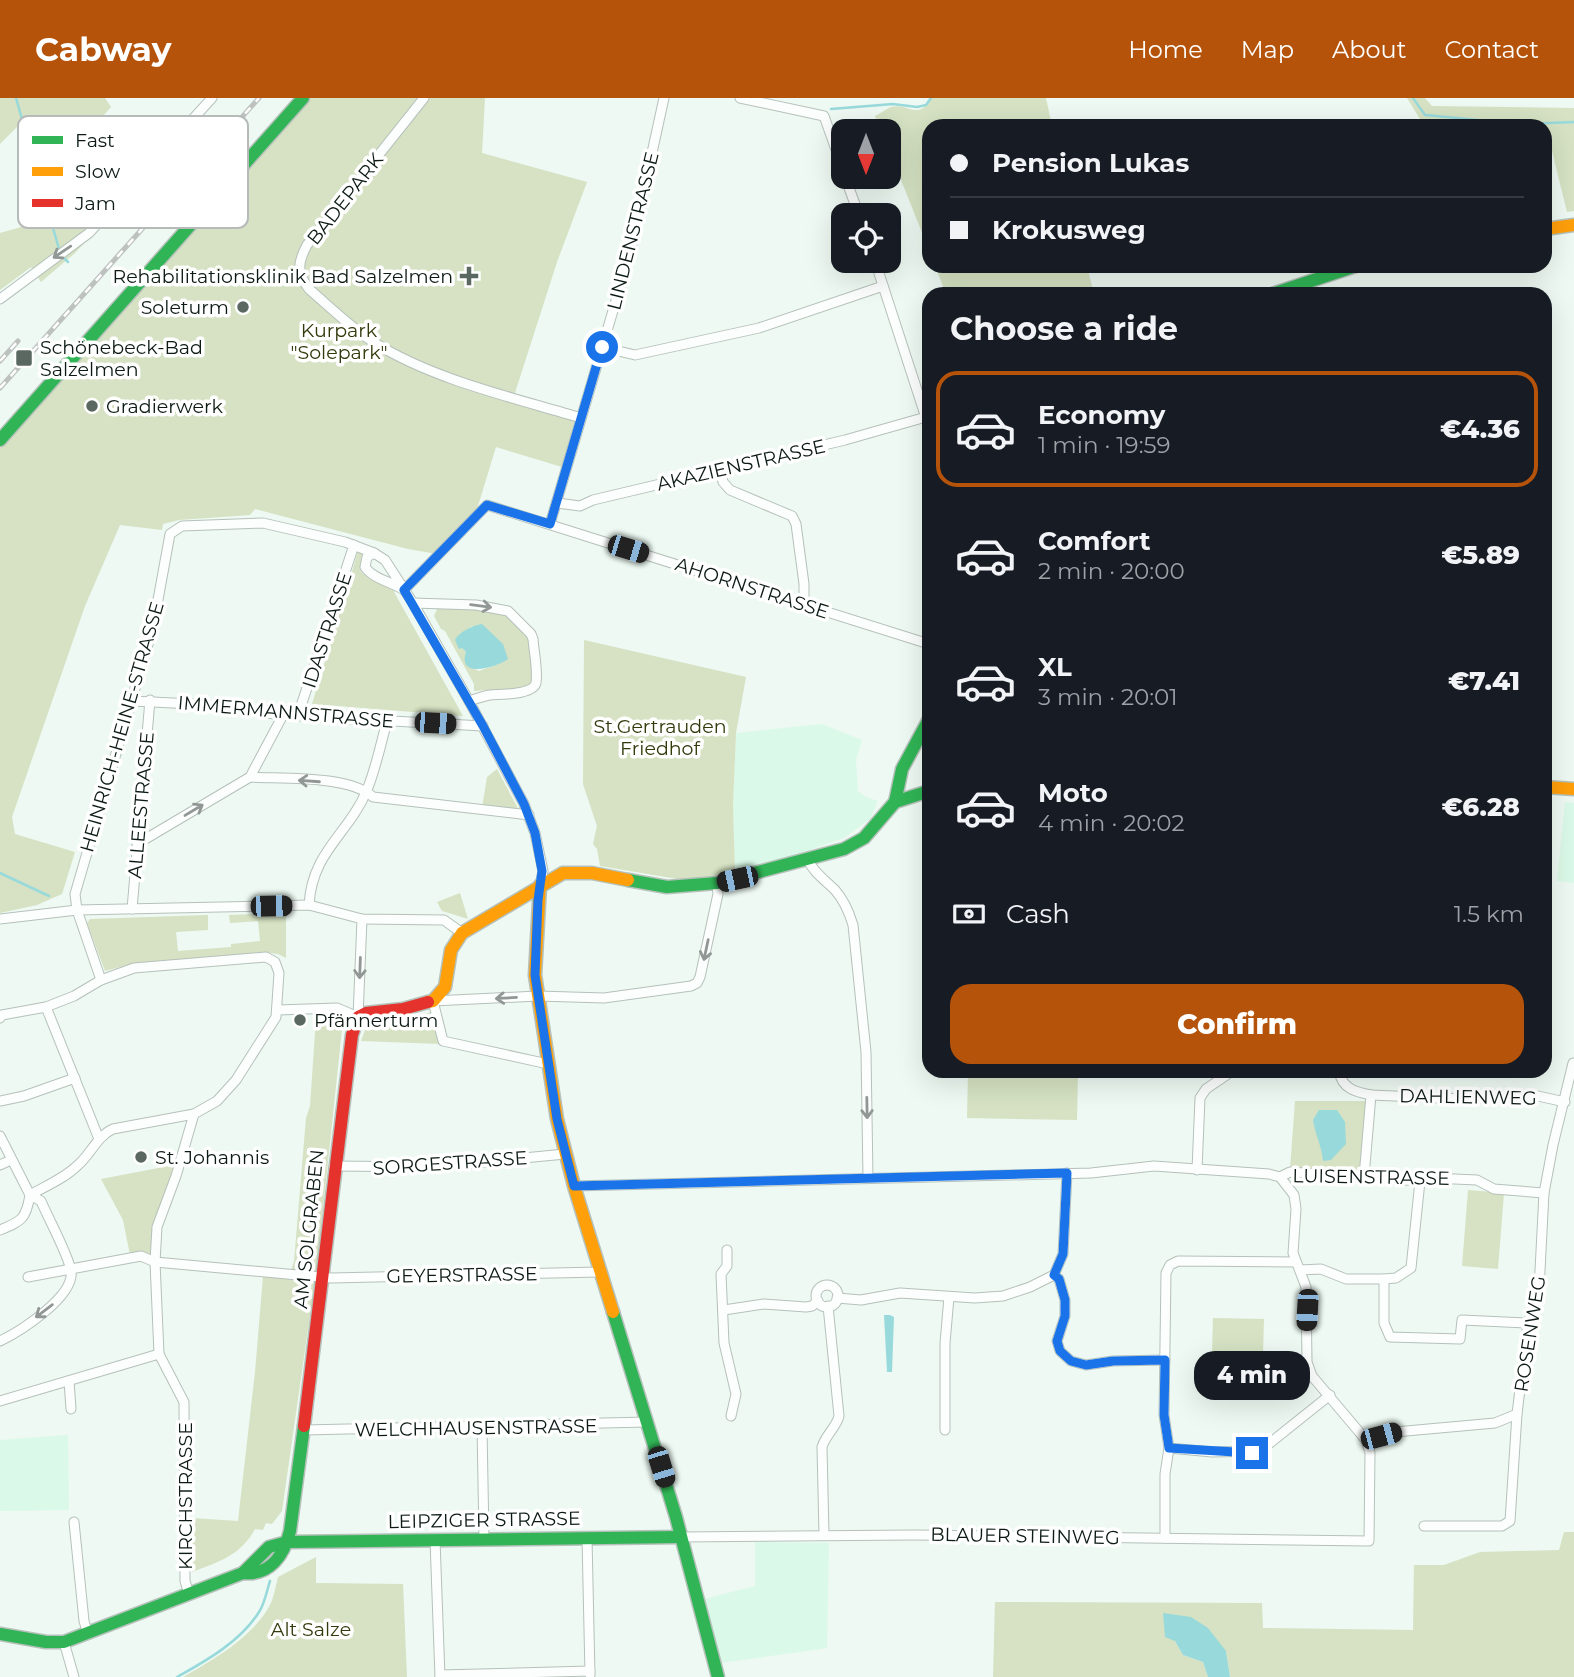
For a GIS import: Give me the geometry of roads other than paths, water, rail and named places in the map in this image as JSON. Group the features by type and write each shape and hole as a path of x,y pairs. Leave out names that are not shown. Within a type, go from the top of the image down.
{"street":[{"path":"196,116 212,98"},
{"path":"248,160 303,98"},
{"name":"BADEPARK","path":"424,98 307,245 300,258 299,273 309,289 373,341 400,356 499,394 582,418"},
{"name":"LINDENSTRASSE","path":"550,524 631,253 664,98"},
{"path":"740,98 824,116 831,137"},
{"path":"1552,228 1574,225"},
{"path":"0,299 94,228"},
{"path":"0,440 188,228"},
{"path":"879,273 922,404"},
{"path":"1293,287 1335,273"},
{"path":"602,347 635,355 746,331 883,286"},
{"name":"AKAZIENSTRASSE","path":"557,503 580,506 593,500 720,468 922,423"},
{"path":"720,468 723,482 730,490 792,516 796,524 804,604"},
{"name":"AHORNSTRASSE","path":"404,590 487,505 922,642"},
{"name":"HEINRICH-HEINE-STRASSE","path":"101,981 77,910 75,894 153,627 168,538 178,527 263,523 354,545 374,553"},
{"name":"IDASTRASSE","path":"298,715 354,545"},
{"path":"404,590 367,570 365,560 374,553 386,560 413,603 469,701 529,815 542,871 535,963 538,996 565,1154 681,1537 718,1677"},
{"path":"413,603 476,605 508,611 531,634 536,673 536,684 533,688 487,695 469,701"},
{"name":"IMMERMANNSTRASSE","path":"132,701 284,715 483,726"},
{"name":"ALLEESTRASSE","path":"132,909 150,701"},
{"path":"137,844 250,777 284,715"},
{"path":"309,905 313,877 322,857 367,791 387,721"},
{"path":"895,802 895,791 908,756 922,731"},
{"path":"250,777 329,782 367,791 373,797 529,815"},
{"path":"1552,787 1574,789"},
{"path":"433,1001 444,987 451,950 462,933 563,873 578,871 667,887 717,883 808,860 854,844 870,832 889,806 922,793"},
{"path":"808,860 847,907 854,937 865,1040 868,1178"},
{"path":"277,1010 337,1008 358,1017 366,1013 403,1009 433,1001 538,996 604,998 691,986 697,983 700,977 718,894 717,883"},
{"path":"0,919 77,910 309,905 362,919 444,920 462,933"},
{"name":"AM SOLGRABEN","path":"287,1542 324,1278 334,1166 351,1039 358,1017 362,919"},
{"path":"0,1018 2,1015 46,1007 134,968 260,957 272,959 279,973 277,1010 272,1025 236,1080 217,1101 194,1114 104,1133 89,1155 75,1168 30,1195"},
{"path":"433,1001 443,1041 548,1065"},
{"path":"46,1007 99,1139"},
{"name":"ROSENWEG","path":"1424,1526 1502,1526 1510,1521 1517,1414 1528,1323 1539,1290 1544,1194 1573,1063"},
{"path":"0,1101 24,1096 75,1078"},
{"path":"1197,1170 1200,1098 1206,1088 1222,1078"},
{"path":"1342,1078 1346,1087 1357,1093 1371,1095 1364,1177"},
{"name":"DAHLIENWEG","path":"1371,1095 1465,1099 1521,1095 1565,1102"},
{"name":"KIRCHSTRASSE","path":"189,1594 184,1577 184,1402 159,1354 155,1262 157,1227 177,1176 194,1114"},
{"path":"0,1136 30,1195 41,1201 71,1270 71,1284 61,1297 0,1341"},
{"name":"SORGESTRASSE","path":"334,1166 432,1167 565,1154"},
{"path":"0,1165 11,1160"},
{"name":"LUISENSTRASSE","path":"574,1186 1067,1173 1154,1166 1280,1177 1290,1172 1420,1181 1432,1178 1477,1180 1494,1189 1544,1194"},
{"path":"837,1298 861,1300 901,1293 975,1298 1003,1296 1054,1275 1063,1254 1067,1173"},
{"path":"1280,1177 1294,1195 1296,1209 1293,1253 1306,1287 1307,1362 1312,1376 1366,1440 1395,1432 1495,1423 1517,1414"},
{"path":"1165,1538 1165,1474 1169,1448 1164,1415 1166,1273 1170,1265 1178,1261 1297,1266 1321,1269 1346,1279 1395,1278 1411,1268 1420,1181"},
{"path":"0,1230 20,1222 28,1210 30,1195"},
{"path":"727,1250 727,1266 722,1274 724,1343 736,1394 731,1416"},
{"name":"GEYERSTRASSE","path":"28,1277 130,1256 141,1256 155,1262 324,1278 600,1272"},
{"path":"1054,1275 1059,1279 1065,1300 1065,1316 1057,1341 1060,1351 1071,1361 1086,1365 1113,1361 1165,1360"},
{"path":"1384,1279 1384,1323 1390,1337 1460,1339 1462,1320 1528,1323"},
{"path":"826,1285 835,1288 837,1298 834,1304 828,1306 818,1301 817,1292 826,1285"},
{"path":"944,1430 944,1343 949,1297"},
{"path":"724,1310 764,1304 806,1307 818,1301"},
{"path":"824,1535 822,1447 839,1416 828,1306"},
{"path":"0,1401 159,1354"},
{"path":"69,1381 71,1409"},
{"path":"1169,1448 1212,1452 1260,1451 1330,1395"},
{"name":"WELCHHAUSENSTRASSE","path":"304,1430 647,1422"},
{"path":"482,1427 484,1539"},
{"name":"BLAUER STEINWEG","path":"681,1537 824,1535 1369,1541 1370,1453 1366,1440"},
{"path":"74,1522 84,1620 88,1634"},
{"name":"LEIPZIGER STRASSE","path":"0,1634 64,1643 243,1573 269,1547 287,1542 681,1537"},
{"path":"435,1540 440,1676 590,1674 587,1538"},
{"path":"64,1643 74,1677"}],"water":[{"path":"482,624 503,644 508,659 488,668 472,669 465,661 466,652 462,648 459,649 455,640 467,629"},
{"path":"1319,1110 1337,1110 1345,1122 1346,1144 1331,1160 1323,1161 1314,1125 1313,1120"},
{"path":"884,1315 894,1317 892,1372 887,1372"},
{"path":"1163,1613 1191,1617 1208,1628 1226,1651 1230,1677 1208,1677 1203,1662 1183,1655 1175,1641 1165,1637"}],"waterway":[{"path":"16,98 21,116"},
{"path":"831,109 893,104 917,107 926,105 931,98"},
{"path":"1413,98 1425,115 1468,119"},
{"path":"1552,123 1574,122"},
{"path":"53,228 59,249"},
{"path":"64,258 68,262"},
{"path":"0,873 49,896"},
{"path":"177,1677 211,1657 243,1632 261,1608 270,1581"}],"railway":[{"path":"243,116 259,98"},
{"path":"0,388 143,228"},
{"path":"0,361 18,341"}],"place":[{"name":"Rehabilitationsklinik Bad Salzelmen","path":"469,276"},
{"name":"Soleturm","path":"243,307"},
{"name":"Schönebeck-Bad Salzelmen","path":"24,358"},
{"name":"Gradierwerk","path":"92,406"},
{"name":"Pfännerturm","path":"300,1020"},
{"name":"St. Johannis","path":"141,1157"}],"park label":[{"name":"Kurpark \"Solepark\"","path":"339,341"},
{"name":"St.Gertrauden Friedhof","path":"660,737"},
{"name":"Alt Salze","path":"311,1629"}]}
